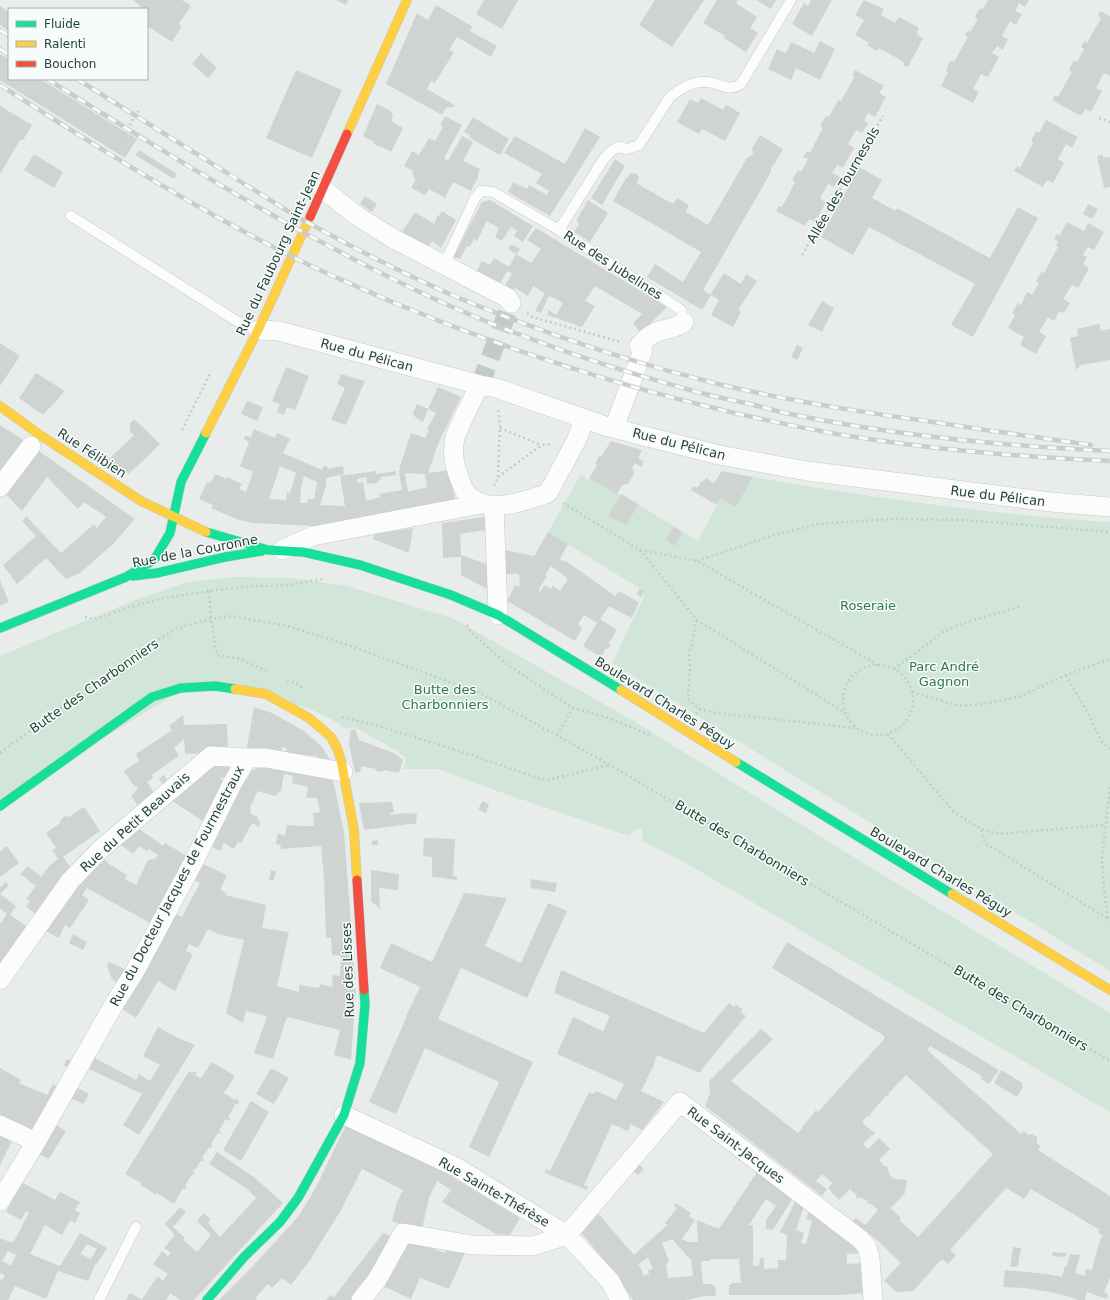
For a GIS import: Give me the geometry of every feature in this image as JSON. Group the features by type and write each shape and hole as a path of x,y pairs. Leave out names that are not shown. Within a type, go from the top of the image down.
{"main road":[{"name":"Rue du Faubourg Saint-Jean","path":"173,517 181,482 258,330 323,189 407,0"},
{"name":"Rue Félibien","path":"0,406 40,435 141,501 173,517"},
{"name":"Boulevard Charles Péguy","path":"173,517 204,531 275,550 303,552 360,565 451,595 498,615 1110,990"},
{"name":"Rue de la Couronne","path":"0,628 126,577 154,560 170,533 173,517"},
{"name":"Rue de la Couronne","path":"126,577 158,573 225,557 275,550"},
{"name":"Rue des Lisses","path":"0,806 152,697 181,688 215,686 266,694 309,718 331,737 337,748 354,830 365,1005 360,1062 344,1114 298,1198 280,1222 244,1256 207,1300"}],"street":[{"path":"323,189 363,219 394,239 508,298 511,302"},
{"name":"Rue des Jubelines","path":"639,346 647,337 658,331 676,327 684,322"},
{"name":"Rue du Pélican","path":"258,330 279,330 488,387 614,428 718,455 807,471 1051,502 1110,507"},
{"path":"614,428 643,350 639,346"},
{"path":"487,505 467,494 455,466 453,452 455,438 473,397 488,387"},
{"path":"275,550 313,536 487,505 528,500 548,493 575,443 585,419"},
{"path":"0,487 31,446"},
{"path":"487,505 498,615"},
{"name":"Rue du Petit Beauvais","path":"0,980 70,881 101,849 211,756 247,758"},
{"name":"Rue du Docteur Jacques de Fourmestraux","path":"0,1201 135,971 247,758 266,758 343,772"},
{"name":"Rue Saint-Jacques","path":"567,1235 680,1102 860,1239 867,1247 870,1258 873,1300"},
{"name":"Rue Sainte-Thérèse","path":"344,1114 456,1167 567,1235 610,1282 620,1300"},
{"path":"0,1125 36,1142"},
{"path":"361,1300 377,1280 403,1234 472,1245 533,1246 567,1235"}],"lane":[{"path":"559,230 603,160 610,152 618,147 627,149 639,145 670,97 676,92 688,86 707,82 727,88 734,88 741,84 791,0"},
{"name":"Rue des Jubelines","path":"444,265 475,198 481,191 493,192 559,230 677,307 681,310 684,322"},
{"path":"71,216 236,320 258,330"},
{"path":"99,1300 136,1227"}],"path":[{"path":"122,138 140,108"},
{"name":"Allée des Tournesols","path":"802,255 883,116"},
{"path":"1100,118 1110,122"},
{"path":"511,302 532,317 639,346"},
{"path":"487,505 498,477 500,428 488,387"},
{"path":"500,428 542,445 575,443"},
{"path":"498,477 542,445"},
{"path":"548,493 640,550 697,620 844,712"},
{"path":"697,561 771,536 817,524 891,518 966,520 1110,532"},
{"path":"640,550 697,561 878,665 894,669 901,673 910,685 912,692 913,703 910,713 905,722 897,730 888,734 876,736 855,728 717,713 700,709 688,699 690,654 697,620"},
{"path":"81,616 96,619 127,608 165,598 209,591 240,587 287,585 328,578"},
{"path":"209,591 210,619 217,655 240,659 276,675"},
{"path":"451,595 470,631 505,663 573,708 606,718 652,735"},
{"path":"894,669 949,629 1022,606"},
{"name":"Butte des Charbonniers","path":"0,753 127,659 177,628 210,619 232,616 287,626 342,643 480,693 610,765 1110,1061"},
{"path":"912,692 959,706 984,704 1021,696 1066,675 1110,659"},
{"path":"855,728 844,712 842,703 843,691 848,681 856,672 867,666 878,665"},
{"path":"1066,675 1090,717 1102,742 1110,750"},
{"path":"283,678 297,684 309,693"},
{"path":"557,735 573,708"},
{"path":"684,730 700,709"},
{"path":"338,714 343,718 382,727 548,780 610,765"},
{"path":"888,734 954,812 980,829 999,834 1105,825"},
{"path":"1109,919 1104,889 1102,858 1110,787"},
{"path":"980,829 985,843 1109,919"}],"green space":[{"name":"Parc André Gagnon","path":"581,474 588,480 589,478 620,495 621,494 698,541 720,499 736,507 753,477 842,492 975,510 1110,522 1110,971 612,663 644,597 644,591 548,532"},
{"name":"Butte des Charbonniers","path":"234,577 293,578 347,586 452,618 632,720 1110,1013 1110,1112 684,862 642,841 643,833 641,829 637,829 629,836 497,791 438,769 404,769 406,758 396,750 354,727 346,729 331,719 308,708 196,681 0,802 0,656 133,601 166,589 188,582"}],"building":[{"path":"134,0 182,0 191,6 179,24 182,26 172,42 148,27 148,8 142,8"},
{"path":"336,0 348,0 346,5"},
{"path":"484,0 518,0 502,29 476,14"},
{"path":"655,0 704,0 672,47 639,25"},
{"path":"717,0 738,0 736,3 757,17 750,28 758,33 746,52 724,38 725,36 703,23"},
{"path":"756,0 776,0 771,9"},
{"path":"811,0 832,0 812,36 792,24 804,3 808,6"},
{"path":"864,0 884,9 881,15 895,23 899,17 919,28 916,34 923,38 908,67 903,65 904,62 879,48 877,51 867,46 869,43 855,35 864,20 855,15"},
{"path":"988,0 1029,0 1025,7 1019,3 1015,11 1022,14 1016,25 1010,21 1002,36 1008,39 1003,50 997,46 992,53 999,57 988,77 981,74 973,89 979,92 973,103 941,86 948,72 946,71 948,65 951,60 954,62 968,37 965,35 968,30 970,32 978,19 975,18 977,13 980,8 983,9"},
{"path":"436,5 473,27 470,31 497,46 491,57 457,37 449,50 454,52 435,83 431,81 427,89 456,106 446,108 442,115 386,84 417,13 428,20"},
{"path":"0,6 8,11 8,30 0,25"},
{"path":"1100,11 1110,16 1110,76 1104,73 1096,88 1102,91 1091,112 1085,109 1081,116 1052,100 1055,95 1058,97 1072,72 1069,70 1074,60 1077,62 1084,49 1081,47 1084,41 1087,43 1101,18 1098,16"},
{"path":"820,41 835,49 820,80 796,68 791,80 768,69 777,49 786,53 791,42 814,53"},
{"path":"201,53 217,68 208,78 192,64"},
{"path":"0,54 8,58 8,80 42,80 137,139 125,158 0,80"},
{"path":"296,70 342,90 312,158 266,138"},
{"path":"855,70 884,86 879,93 886,97 875,117 868,113 864,121 868,123 862,133 856,130 848,144 854,148 843,168 837,165 832,173 840,177 834,187 828,184 820,198 826,202 815,222 809,219 805,226 776,211 779,206 782,207 795,182 792,180 798,170 801,172 808,159 803,157 807,151 810,153 823,127 820,126 826,116 829,117 838,100 841,101 855,76 852,75"},
{"path":"701,98 723,110 726,105 740,113 725,141 702,129 699,134 677,122 690,99 698,103"},
{"path":"377,104 391,111 393,117 391,121 403,128 391,152 380,146 379,147 373,143 374,142 363,136"},
{"path":"0,106 32,125 23,140 20,140 0,174"},
{"path":"445,116 462,125 444,158 448,161 462,136 473,142 463,161 480,169 479,175 471,191 453,182 445,198 429,189 425,195 411,188 416,178 414,178 412,172 414,171 404,166 412,151 419,155 429,138 435,141 443,127 440,125"},
{"path":"473,117 509,139 500,155 470,138 471,136 464,132"},
{"path":"1046,120 1078,137 1072,148 1066,144 1058,159 1064,163 1053,183 1047,180 1043,187 1014,171 1017,166 1020,168 1033,143 1031,141 1036,131 1039,133"},
{"path":"585,128 600,137 550,216 508,192 513,182 527,189 529,185 547,195 549,191 536,183 542,174 504,153 515,136 565,164"},
{"path":"760,135 783,149 771,167 771,172 703,290 710,295 724,273 741,284 746,274 757,281 738,310 741,312 733,327 711,315 719,300 711,295 702,310 647,277 655,264 683,282 701,252 613,201 626,178 630,174 634,173 638,175 639,179 636,183 673,204 677,198 689,205 686,212 708,225 747,158 753,154 752,148"},
{"path":"139,150 177,174 174,179 135,155"},
{"path":"34,154 63,172 54,188 24,170"},
{"path":"1103,155 1103,158 1110,157 1110,187 1104,188 1097,156"},
{"path":"615,159 625,166 602,205 591,198"},
{"path":"859,167 882,180 872,198 896,211 897,208 990,258 1018,207 1038,218 973,337 951,325 975,284 869,227 853,255 821,237"},
{"path":"365,196 377,204 372,212 360,204"},
{"path":"490,200 533,226 523,242 514,236 517,231 511,227 502,241 495,237 499,228 487,221 477,241 474,239 470,247 467,246 460,259 453,257 482,202"},
{"path":"588,200 608,213 590,242 574,232 579,224 576,221"},
{"path":"1088,204 1098,209 1092,219 1083,214"},
{"path":"442,211 456,220 441,248 432,241 427,249 402,232 415,212 434,224 438,215 439,216"},
{"path":"1067,222 1084,231 1088,223 1104,232 1094,250 1088,247 1083,255 1087,257 1083,264 1089,268 1078,288 1072,285 1063,299 1070,303 1064,313 1059,311 1054,321 1048,317 1039,332 1046,336 1036,354 1020,345 1024,337 1008,328 1015,315 1012,313 1018,303 1021,305 1027,292 1032,295 1039,283 1036,281 1042,271 1044,273 1058,247 1056,246 1058,241 1054,239 1057,234 1060,235"},
{"path":"536,228 667,307 643,331 639,331 633,323 642,314 595,286 585,301 595,306 582,327 547,315 549,310 556,315 563,303 549,296 541,313 535,311 545,293 533,286 528,296 515,288 513,291 505,286 512,274 507,271 499,285 475,274 482,261 490,265 494,258 509,267 516,254 531,263 541,249 527,240"},
{"path":"511,244 520,249 516,254 508,249"},
{"path":"822,301 834,308 822,332 808,325"},
{"path":"1099,324 1101,331 1110,329 1110,360 1081,365 1076,370 1070,338 1078,336 1077,329"},
{"path":"0,343 20,356 0,386"},
{"path":"797,345 803,348 797,360 791,357"},
{"path":"286,367 309,376 295,410 287,407 284,415 277,412 280,404 272,401"},
{"path":"36,373 65,391 43,415 19,398"},
{"path":"341,374 365,381 346,425 331,420 345,388 337,384"},
{"path":"438,387 461,397 438,444 428,473 450,470 455,499 405,510 315,526 252,523 236,519 211,508 213,505 199,499 207,482 209,483 212,481 215,474 227,479 227,477 242,484 239,489 246,492 253,472 240,466 249,442 244,439 245,436 251,437 254,429 275,438 277,433 290,439 283,453 322,470 324,465 330,469 343,466 344,474 326,478 326,485 320,505 345,506 340,476 376,471 376,474 396,471 396,475 380,477 381,480 377,481 378,483 367,484 366,477 357,479 358,483 363,482 366,501 380,497 379,494 402,490 399,473 400,466 411,433 425,438 429,430 427,429 436,413 428,409","holes":["280,466 296,473 290,493 287,492 286,500 269,499","405,473 425,474 427,487 408,492","304,476 317,482 314,499 308,499 307,503 300,503 300,491"]},
{"path":"247,401 263,407 257,421 241,414"},
{"path":"417,404 428,409 423,422 415,417 413,413"},
{"path":"134,419 160,444 129,474 108,460 134,435 130,432 130,424"},
{"path":"0,425 23,440 0,472"},
{"path":"611,441 642,450 638,458 644,462 641,467 635,463 632,468 634,473 628,484 622,485 617,494 589,478 597,465 595,464 599,456 601,457"},
{"path":"36,449 135,519 113,544 80,573 66,579 46,558 17,584 3,565 36,536 22,521 26,516 61,553 94,524 97,528 106,517 84,502 78,509 47,477 22,511 3,491"},
{"path":"722,471 753,477 736,507 720,499 717,505 691,490 693,486 697,488 706,478 714,483"},
{"path":"621,494 638,504 627,525 608,516"},
{"path":"483,517 485,518 486,530 460,534 461,555 489,565 490,584 487,589 461,575 461,557 443,558 442,523"},
{"path":"673,527 682,532 675,546 666,540"},
{"path":"413,528 409,553 373,539 375,534"},
{"path":"548,532 568,544 560,559 565,562 566,561 615,596 619,591 639,602 632,618 609,606 600,619 617,630 609,643 611,644 608,649 606,648 601,657 583,646 597,623 584,615 578,624 582,629 575,641 507,601 515,585 520,586 519,574 506,574 505,550 534,556","holes":["551,566 568,579 560,591 553,586 551,589 545,585 540,592 538,590 547,576 545,575"]},
{"path":"0,580 9,602 0,606"},
{"path":"639,589 644,591 641,597 637,594"},
{"path":"254,707 272,713 304,731 322,747 329,758 330,764 319,762 317,756 307,755 306,760 285,756 287,748 282,747 281,755 246,752"},
{"path":"183,715 184,725 227,724 228,752 185,754 184,739 174,748 179,756 152,775 153,778 147,782 154,793 139,807 131,796 138,789 134,786 124,771 139,761 136,754 172,730 169,726"},
{"path":"355,729 359,740 394,753 403,760 399,773 383,770 383,772 376,771 376,769 362,766 360,772 355,773 349,744 351,730"},
{"path":"215,764 230,766 234,773 231,777 219,778 227,784 206,823 169,799"},
{"path":"262,766 333,780 344,832 355,979 349,981 347,988 356,989 351,1060 334,1055 340,1030 287,1017 273,1059 254,1053 267,1016 246,1011 243,1023 226,1013 244,940 218,934 208,929 198,948 189,944 186,951 193,954 175,991 158,981 136,1018 122,1009 174,913 182,917 200,883 192,879 201,863 227,875 220,890 226,893 225,895 266,905 262,928 289,932 277,986 299,992 299,985 319,988 320,984 333,987 333,975 340,976 341,956 332,955 331,938 326,937 324,878 321,846 280,849 281,845 276,844 278,833 285,836 287,825 314,826 313,813 320,812 317,798 306,798 308,787 292,783 293,776 284,774 281,791 279,791 278,794 275,796 258,791 250,807 250,813 258,817 257,819 260,821 259,827 252,823 241,843 238,842 234,849 224,843 220,851 210,846 229,813 244,779 247,779 252,770"},
{"path":"164,775 168,781 163,785 159,779"},
{"path":"482,801 489,804 486,813 478,810"},
{"path":"392,802 394,812 390,813 391,815 405,813 417,814 416,824 364,830 359,803"},
{"path":"84,807 100,831 63,857 72,869 37,915 26,907 30,901 26,899 36,886 20,874 28,866 41,877 50,865 58,859 52,850 56,848 46,833 60,823 61,819 65,816 69,817"},
{"path":"138,828 163,846 165,843 187,856 150,923 87,888 82,895 89,900 70,928 65,925 59,938 42,929 102,857 109,864 127,875 125,879 136,885 148,860 154,860 158,855 149,849 147,851 139,846 133,854 120,844"},
{"path":"424,838 455,839 453,876 456,876 458,880 432,877 432,857 423,856"},
{"path":"378,840 378,845 372,845 372,841"},
{"path":"7,846 19,863 0,877 0,851"},
{"path":"271,870 276,871 274,880 269,880"},
{"path":"371,870 399,874 398,890 379,888 380,909 371,901"},
{"path":"531,879 557,883 555,892 530,888"},
{"path":"5,882 9,885 0,894 0,886 1,887"},
{"path":"464,893 507,898 485,946 521,963 548,903 567,911 527,998 461,968 438,1019 533,1062 489,1157 469,1147 499,1082 425,1048 396,1114 369,1102 420,987 380,968 391,943 432,962"},
{"path":"0,894 16,906 10,915 28,927 0,966 0,924 7,914 0,908"},
{"path":"73,934 87,942 83,950 69,943"},
{"path":"787,942 999,1070 989,1084 981,1079 982,1076 930,1046 927,1050 1021,1134 1024,1131 1028,1135 1032,1134 1037,1137 1037,1143 1041,1147 1038,1150 1110,1196 1110,1278 1104,1292 1108,1294 1107,1299 1087,1292 1085,1300 1078,1300 1051,1292 1003,1287 1005,1270 1062,1277 1070,1254 1080,1255 1075,1273 1085,1276 1086,1269 1092,1270 1101,1238 1103,1236 1098,1233 1100,1230 1031,1189 1024,1199 1006,1188 950,1250 956,1255 948,1264 942,1259 913,1291 897,1292 884,1281 901,1263 876,1239 853,1221 856,1218 865,1225 878,1210 871,1204 867,1203 868,1201 859,1197 858,1199 856,1197 857,1195 850,1189 839,1200 828,1188 832,1183 822,1174 816,1181 827,1189 822,1196 705,1106 710,1093 709,1081 761,1029 773,1039 731,1081 798,1133 816,1110 818,1112 885,1038 883,1035 772,968","holes":["906,1075 993,1154 918,1237 899,1220 901,1218 891,1208 905,1193 907,1180 894,1179 894,1177 892,1178 887,1169 889,1168 888,1166 886,1167 879,1160 890,1149 879,1138 868,1149 863,1144 872,1135 873,1136 875,1132 873,1132 862,1122 868,1115 870,1117 870,1114 886,1096 889,1096 888,1094"]},
{"path":"109,962 125,969 117,983 112,979 107,966"},
{"path":"561,970 704,1033 729,1003 734,1007 736,1004 743,1010 741,1012 746,1016 700,1073 657,1055 653,1067 641,1091 664,1102 642,1130 631,1124 628,1131 612,1124 584,1185 588,1187 587,1190 545,1173 546,1169 550,1171 589,1092 593,1094 597,1091 616,1100 624,1084 557,1054 573,1017 603,1031 610,1016 554,993"},
{"path":"158,1027 195,1045 139,1135 123,1125 142,1094 89,1069 95,1058 136,1080 139,1074 150,1081 160,1065 143,1056"},
{"path":"67,1059 73,1062 70,1069 64,1065"},
{"path":"212,1062 235,1076 224,1093 235,1100 237,1098 239,1102 238,1105 236,1103 228,1117 230,1118 229,1121 226,1119 219,1130 221,1132 220,1134 218,1133 211,1144 211,1148 209,1147 202,1158 204,1160 202,1162 201,1161 193,1172 195,1173 194,1175 192,1174 185,1186 187,1187 185,1189 183,1188 174,1204 157,1193 156,1195 141,1185 141,1183 125,1174 189,1071 192,1073 193,1071 197,1073 195,1075 201,1078"},
{"path":"0,1068 21,1080 19,1083 47,1095 53,1084 59,1087 34,1133 0,1119"},
{"path":"271,1068 289,1078 274,1104 256,1094"},
{"path":"1001,1070 1023,1083 1017,1097 994,1083"},
{"path":"78,1088 89,1094 83,1104 71,1098"},
{"path":"251,1101 269,1112 241,1161 223,1150"},
{"path":"54,1124 66,1131 49,1159 37,1153"},
{"path":"346,1125 441,1170 520,1218 510,1235 496,1234 442,1202 451,1190 437,1181 429,1198 422,1229 406,1226 392,1221 397,1202 403,1190 362,1169 341,1210 310,1260 291,1285 282,1278 272,1288 268,1284 255,1298 257,1300 219,1300 298,1217 315,1189"},
{"path":"0,1133 13,1139 0,1165"},
{"path":"217,1152 255,1178 283,1203 194,1300 180,1300 170,1293 166,1300 142,1300 156,1278 159,1277 163,1281 168,1274 153,1264 162,1251 168,1256 171,1253 164,1248 175,1235 165,1224 180,1207 186,1212 173,1227 185,1238 183,1240 197,1252 211,1235 197,1221 203,1213 211,1219 208,1223 220,1237 256,1198 246,1188 209,1164"},
{"path":"639,1164 644,1169 638,1175 633,1171"},
{"path":"757,1172 793,1198 773,1230 766,1229 766,1220 776,1206 766,1199 749,1225 753,1225 753,1265 759,1266 760,1258 764,1258 764,1269 778,1268 778,1260 786,1260 787,1235 780,1232 796,1200 804,1206 796,1230 804,1233 801,1243 806,1244 812,1221 806,1219 809,1210 858,1246 861,1253 847,1254 847,1264 864,1263 867,1293 841,1295 729,1295 729,1286 732,1283 741,1283 739,1259 710,1259 710,1261 701,1261 703,1284 711,1284 715,1287 716,1296 704,1296 686,1300 633,1300 618,1277 579,1230 596,1211 634,1255 667,1225 665,1223 677,1208 674,1206 676,1203 691,1213 689,1216 695,1220 682,1239 688,1242 698,1242 697,1220 719,1229","holes":["672,1239 691,1259 693,1276 668,1278 666,1264 669,1261 662,1243","648,1258 653,1269 648,1270 649,1274 643,1276 638,1264"]},
{"path":"21,1182 55,1200 60,1192 80,1202 75,1210 80,1213 75,1223 70,1220 62,1235 45,1225 30,1254 60,1266 80,1233 107,1248 97,1264 96,1263 88,1281 58,1271 46,1299 15,1286 8,1300 0,1300 0,1279 2,1280 5,1275 0,1273 0,1238 10,1242 14,1241 29,1213 26,1211 21,1220 6,1212","holes":["86,1244 97,1249 91,1259 81,1254","8,1251 16,1255 11,1266 2,1261"]},
{"path":"383,1233 391,1236 383,1256 352,1300 326,1300 331,1295 334,1297"},
{"path":"406,1239 445,1253 451,1244 467,1248 449,1289 420,1278 411,1299 381,1285"},
{"path":"1013,1247 1021,1248 1018,1265 1016,1267 1010,1267"},
{"path":"1053,1252 1066,1253 1066,1256 1052,1256"},
{"path":"130,1293 142,1300 126,1300 128,1294 129,1295"}],"tunnel":[{"path":"480,385 511,303"}],"railway":[{"path":"0,30 8,35"},
{"path":"0,49 8,54"},
{"path":"49,80 143,139 241,197 390,278 502,328 595,362 711,396 785,413 865,428 988,443 1110,451"},
{"path":"79,80 294,215 335,237 438,289 555,335 652,366 718,384 768,395 870,413 1091,445"},
{"path":"0,85 152,180 230,224 309,265 397,304 450,325 559,364 668,397 724,411 837,434 973,452 1110,461"}],"traffic: fast":[{"path":"0,628 126,577 154,560 170,533 181,482 206,433"},
{"path":"206,532 268,550 303,552 360,565 451,595 498,615 621,690"},
{"path":"133,576 157,573 225,557 262,551"},
{"path":"0,806 152,697 181,688 215,686 235,689"},
{"path":"736,762 952,894"},
{"path":"207,1300 244,1257 280,1222 298,1198 344,1115 360,1063 365,1005 364,990"}],"traffic: slow":[{"path":"347,134 407,0"},
{"path":"206,433 258,330 310,217"},
{"path":"0,406 40,435 141,501 206,532"},
{"path":"235,689 266,694 309,718 331,737 341,760 354,830 357,880"},
{"path":"621,690 736,762"},
{"path":"952,894 1110,990"}],"traffic: jam":[{"path":"310,217 347,134"},
{"path":"357,880 364,990"}],"park label":[{"name":"Roseraie","path":"868,605"}]}
